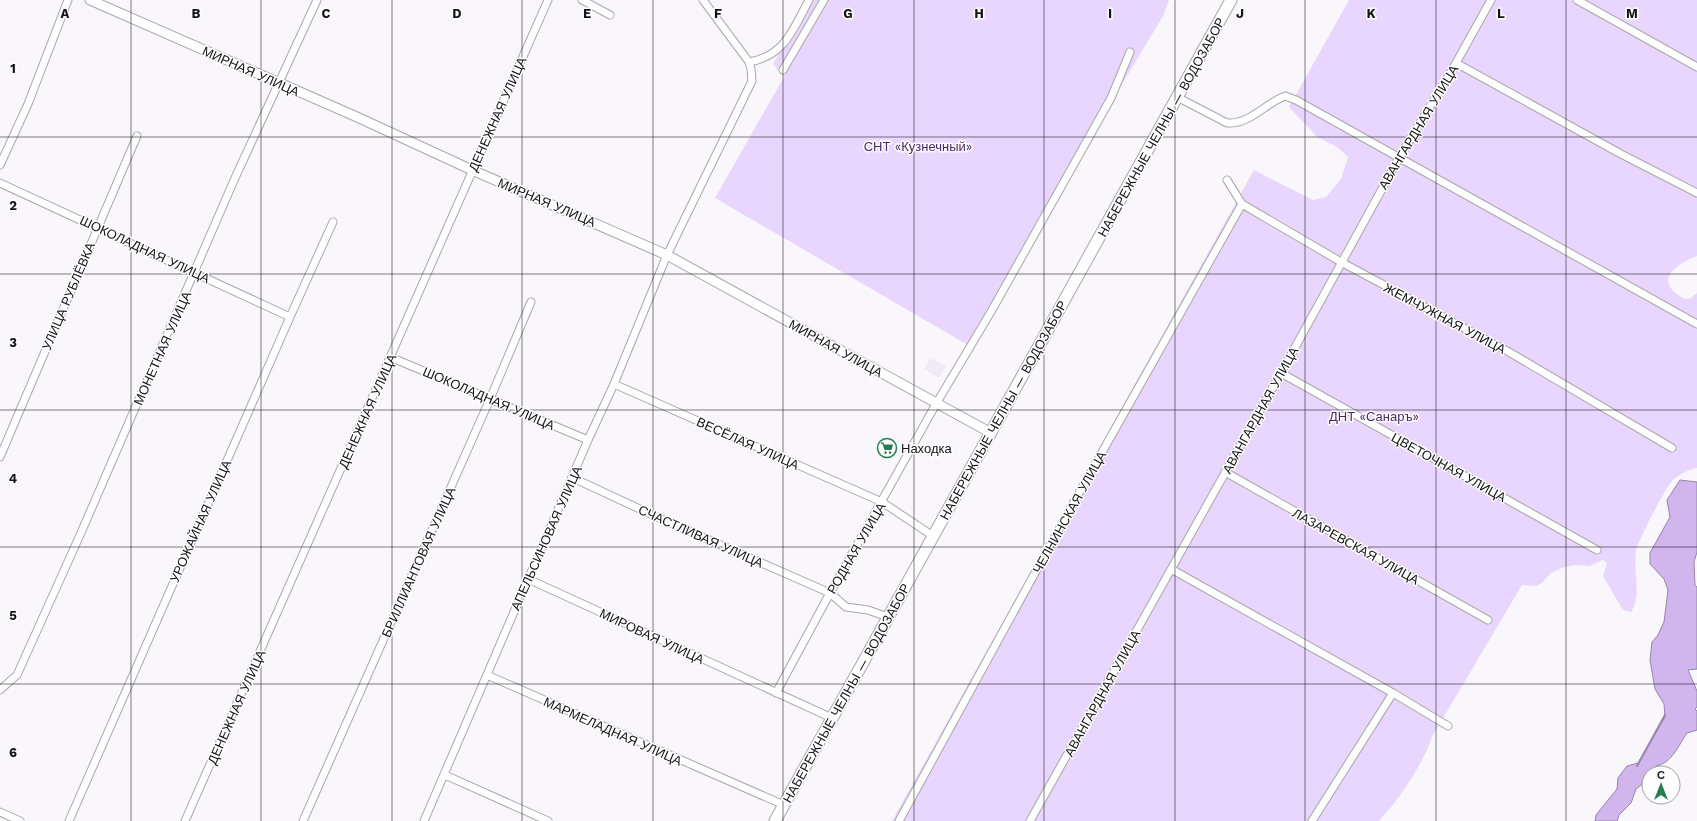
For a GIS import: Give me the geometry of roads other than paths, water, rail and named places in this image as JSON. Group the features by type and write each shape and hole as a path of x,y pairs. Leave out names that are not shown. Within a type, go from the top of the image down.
{"main road":[{"name":"НАБЕРЕЖНЫЕ ЧЕЛНЫ — ВОДОЗАБОР","path":"775,821 1232,0"}],"street":[{"path":"0,165 28,104 68,0"},
{"name":"МИРНАЯ УЛИЦА","path":"90,0 357,117 472,170 668,255 991,434"},
{"name":"МОНЕТНАЯ УЛИЦА","path":"0,690 17,675 235,178 317,0"},
{"name":"ДЕНЕЖНАЯ УЛИЦА","path":"185,821 548,0"},
{"path":"582,0 610,15"},
{"path":"704,0 749,62 763,60 774,53 782,45 789,37 809,0"},
{"path":"783,70 824,0"},
{"name":"АВАНГАРДНАЯ УЛИЦА","path":"1030,821 1281,373 1399,158 1456,63 1491,0"},
{"path":"1578,0 1697,67"},
{"name":"РОДНАЯ УЛИЦА","path":"776,693 936,404 992,310 1111,98 1130,52"},
{"name":"АПЕЛЬСИНОВАЯ УЛИЦА","path":"424,821 573,478 588,440 614,384 668,255 752,81 752,69 749,62"},
{"path":"1456,63 1621,154 1697,193"},
{"path":"1177,97 1227,124 1234,124 1247,119 1276,99 1285,96 1301,102 1697,324"},
{"name":"УЛИЦА РУБЛЁВКА","path":"0,457 137,136"},
{"name":"ЖЕМЧУЖНАЯ УЛИЦА","path":"1227,180 1242,204 1341,262 1509,352 1672,448"},
{"name":"ШОКОЛАДНАЯ УЛИЦА","path":"0,182 290,317"},
{"name":"ЧЕЛНИНСКАЯ УЛИЦА","path":"899,821 1070,509 1242,204"},
{"name":"УРОЖАЙНАЯ УЛИЦА","path":"70,821 333,222"},
{"name":"БРИЛЛИАНТОВАЯ УЛИЦА","path":"303,821 490,399 531,302"},
{"name":"ШОКОЛАДНАЯ УЛИЦА","path":"390,357 588,440"},
{"name":"ЦВЕТОЧНАЯ УЛИЦА","path":"1281,373 1597,550"},
{"name":"ВЕСЁЛАЯ УЛИЦА","path":"614,384 882,502 933,536"},
{"name":"ЛАЗАРЕВСКАЯ УЛИЦА","path":"1225,472 1488,620"},
{"name":"СЧАСТЛИВАЯ УЛИЦА","path":"573,478 657,517 830,593 846,607 868,610 888,616"},
{"path":"1171,569 1448,726"},
{"name":"МИРОВАЯ УЛИЦА","path":"528,579 832,718"},
{"name":"МАРМЕЛАДНАЯ УЛИЦА","path":"487,675 784,805"},
{"path":"1312,821 1392,693"},
{"path":"444,775 548,821"},
{"path":"0,812 20,821"}],"waterway":[{"path":"1637,766 1665,715"}],"place":[{"name":"Находка","path":"887,448"}],"park label":[{"name":"СНТ «Кузнечный»","path":"918,146"},
{"name":"ДНТ «Санаръ»","path":"1374,416"}]}
